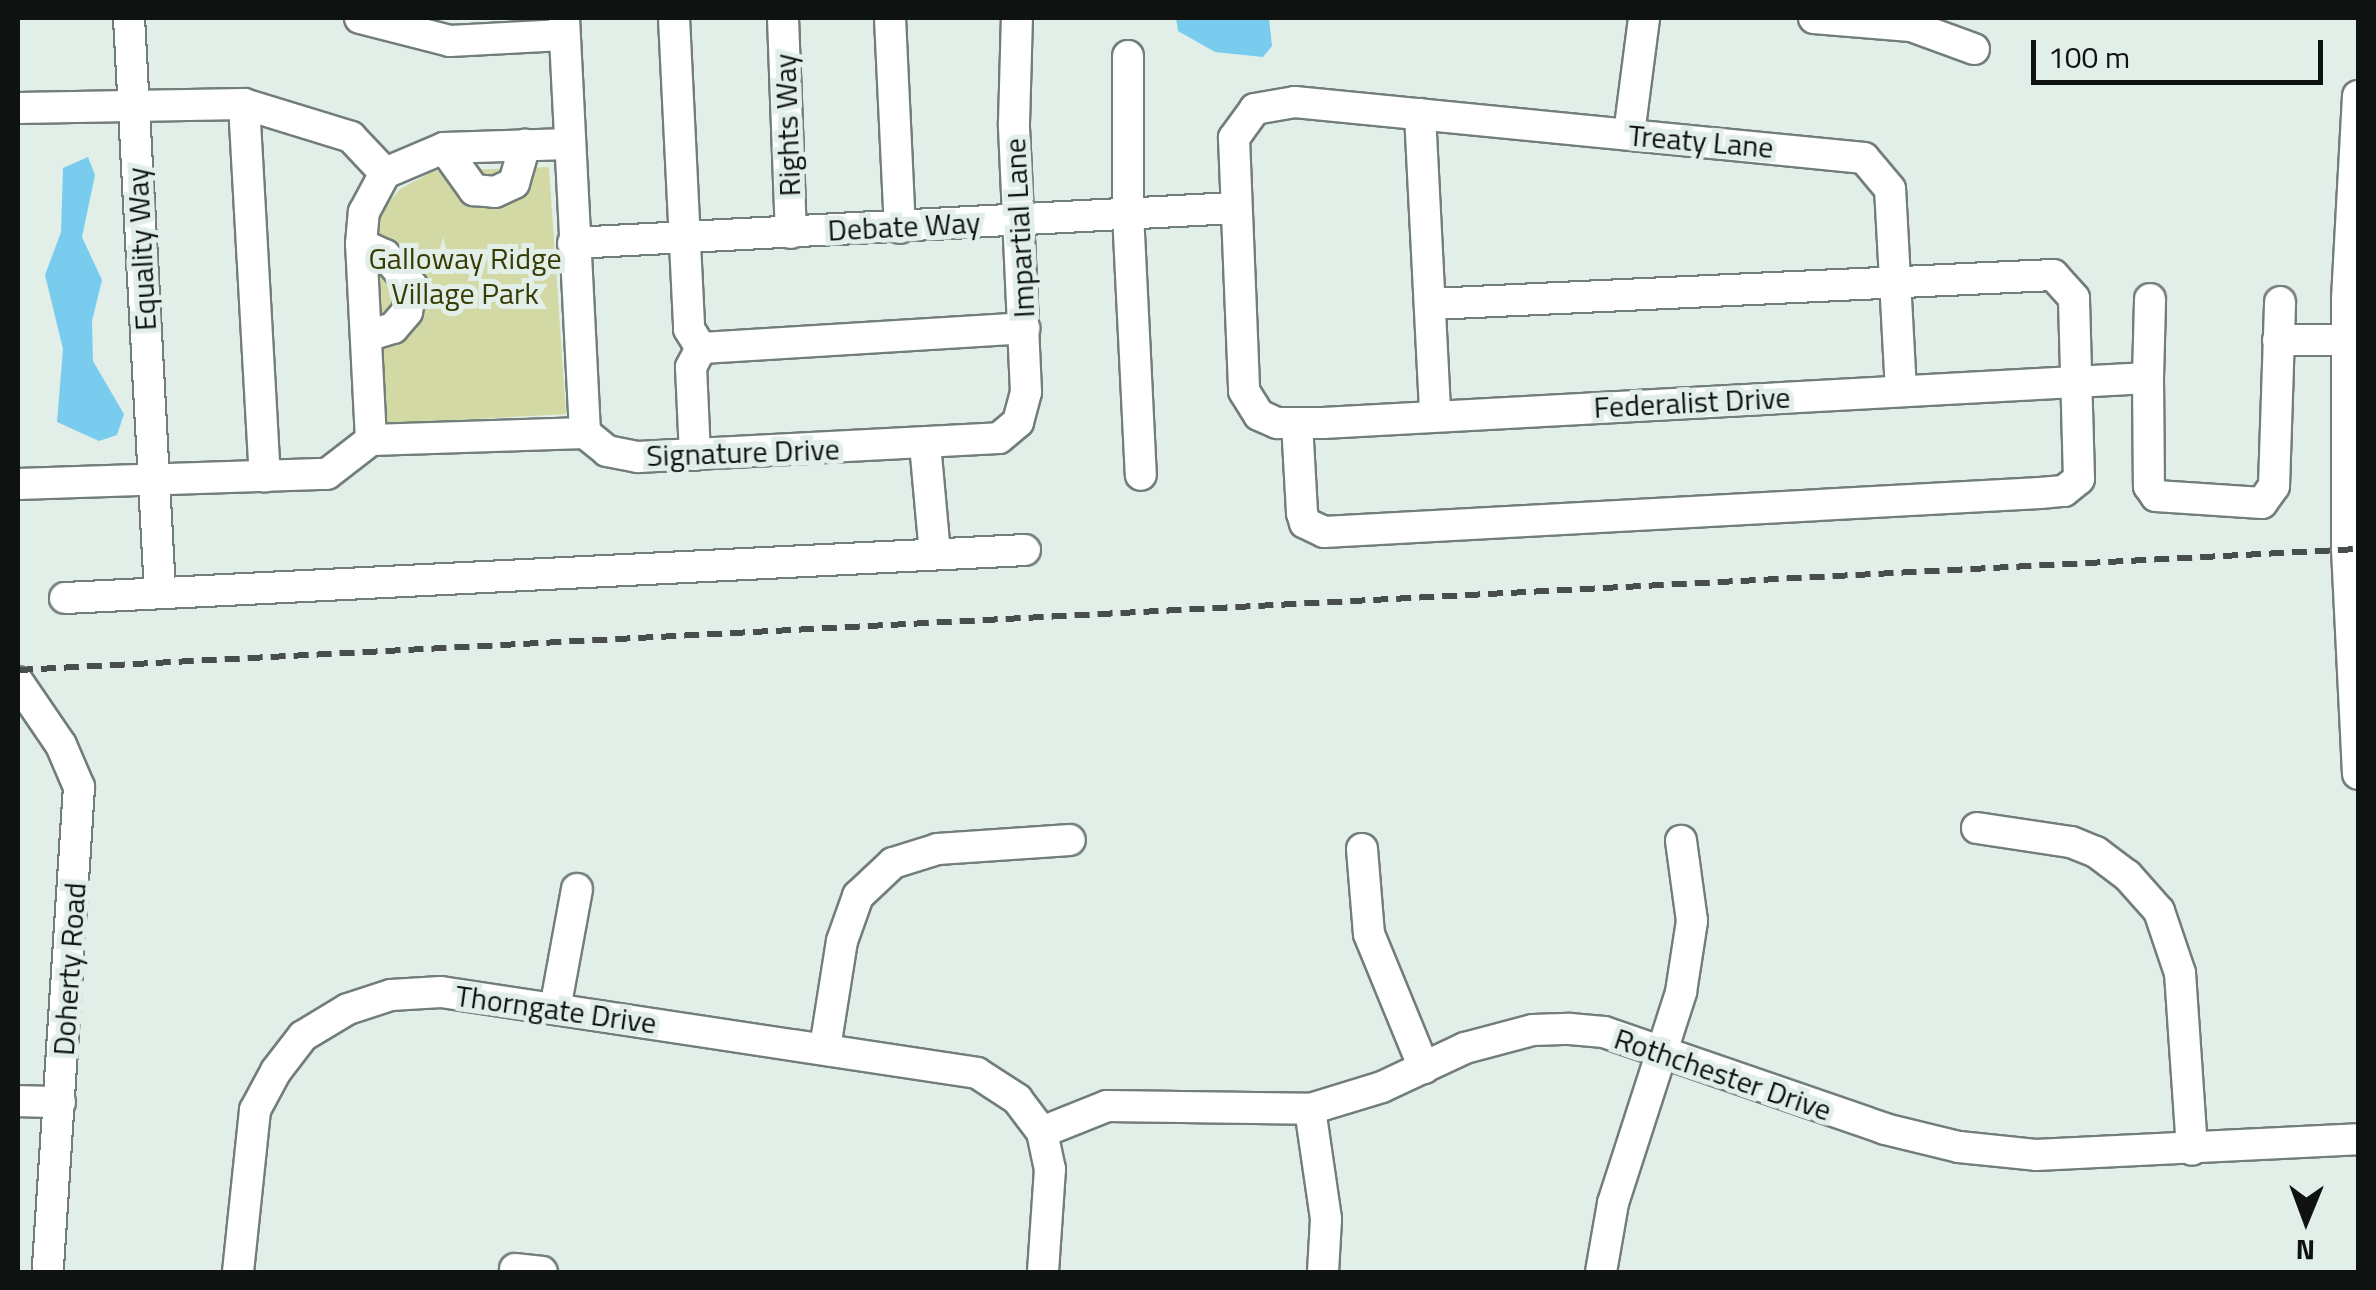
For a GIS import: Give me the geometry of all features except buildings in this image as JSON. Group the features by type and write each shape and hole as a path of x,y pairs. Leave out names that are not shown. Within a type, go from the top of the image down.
{"street":[{"name":"Equality Way","path":"129,18 160,594"},
{"path":"360,18 450,29 563,26 586,433"},
{"path":"674,18 689,330 701,348"},
{"name":"Rights Way","path":"783,18 791,232"},
{"path":"890,18 900,228"},
{"name":"Impartial Lane","path":"1009,433 1026,392 1017,219 1017,18"},
{"path":"1629,134 1644,18"},
{"path":"1814,18 1911,26 1974,49"},
{"path":"1128,56 1128,214 1141,475"},
{"path":"2358,96 2347,340 2347,561 2358,774"},
{"name":"Treaty Lane","path":"1234,208 1234,138 1240,124 1264,106 1295,102 1864,158 1888,180 1901,391"},
{"path":"244,104 265,476"},
{"path":"18,108 244,104 351,137 384,173"},
{"path":"1420,114 1435,415"},
{"path":"444,148 474,190 495,192 514,184 525,144"},
{"path":"18,484 340,470 371,440 361,244 364,212 384,173 444,148 568,144"},
{"name":"Debate Way","path":"573,243 1234,208"},
{"name":"Federalist Drive","path":"1234,208 1244,391 1259,415 1297,423 2137,378"},
{"path":"361,244 385,255 412,286 407,312 393,328 366,336"},
{"path":"1297,423 1302,513 1305,523 1324,532 2064,491 2079,480 2074,298 2054,275 1430,304"},
{"path":"2150,299 2137,378 2149,486 2156,496 2262,503 2274,486 2280,302"},
{"path":"701,348 1024,328"},
{"path":"2278,340 2347,340"},
{"path":"695,454 690,367 701,348"},
{"name":"Signature Drive","path":"371,440 586,433 616,455 925,444 1009,433"},
{"path":"925,444 935,553"},
{"path":"65,598 1026,550"},
{"name":"Doherty Road","path":"18,682 61,745 79,787 48,1272"},
{"path":"1977,828 2071,842 2096,852 2127,874 2158,911 2180,974 2192,1150"},
{"path":"825,1048 842,941 858,896 893,863 938,849 1070,840"},
{"path":"1601,1272 1613,1203 1681,992 1692,921 1681,841"},
{"path":"1362,849 1369,934 1424,1068"},
{"path":"555,1009 577,889"},
{"name":"Thorngate Drive","path":"238,1272 255,1110 303,1036 348,1009 390,995 441,992 977,1072 1017,1099 1042,1132"},
{"name":"Rothchester Drive","path":"1042,1132 1107,1106 1310,1109 1424,1068 1465,1048 1534,1030 1604,1032 1885,1129 1959,1147 2036,1155 2358,1139"},
{"path":"18,1101 60,1102"},
{"path":"1310,1109 1326,1219 1323,1272"},
{"path":"1042,1132 1050,1168 1043,1272"}],"green space":[{"name":"Galloway Ridge Village Park","path":"549,167 566,414 385,424 375,219 400,189 434,171"}],"water":[{"path":"1176,18 1269,18 1272,46 1263,57 1215,52 1178,31"},
{"path":"88,157 95,175 82,237 102,280 92,321 93,361 124,414 117,435 99,441 57,422 63,349 45,275 61,232 63,168"}],"railway":[{"path":"18,670 2358,549"}]}
